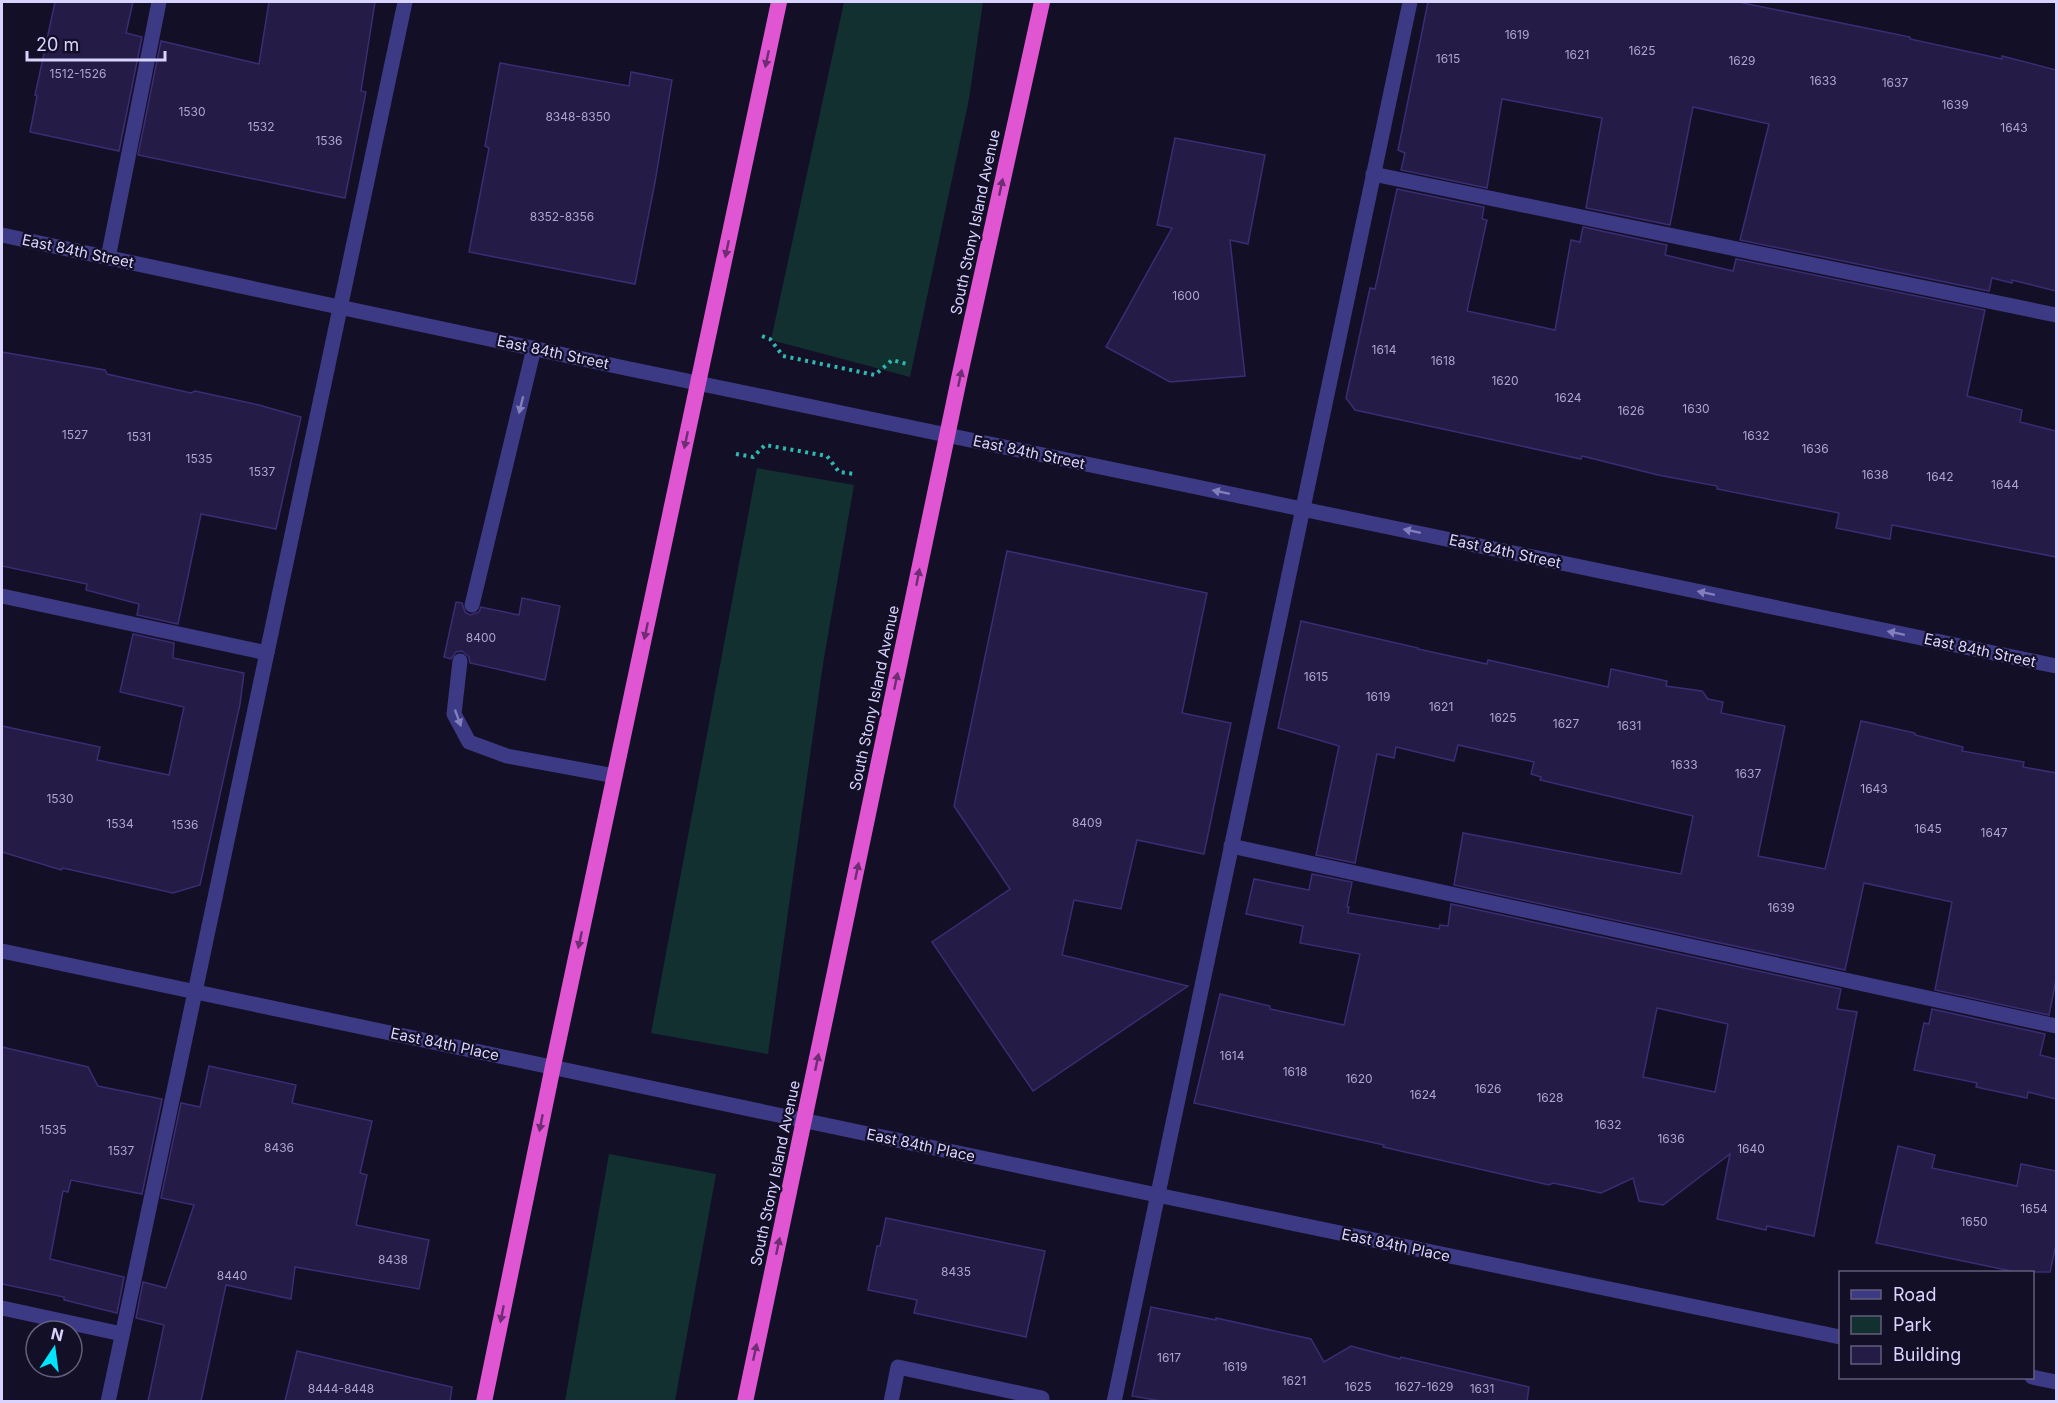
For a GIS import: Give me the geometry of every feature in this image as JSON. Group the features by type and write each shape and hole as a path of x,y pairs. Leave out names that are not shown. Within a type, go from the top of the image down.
{"highway":[{"path":"484,1401 779,2"},
{"name":"South Stony Island Avenue","path":"745,1401 947,435 1042,2"}],"street":[{"path":"108,258 159,2"},
{"path":"108,1401 405,2"},
{"path":"1114,1401 1410,2"},
{"path":"1373,174 2056,315"},
{"name":"East 84th Street","path":"2,235 698,383 2056,666"},
{"path":"472,605 534,348"},
{"path":"2,596 267,653"},
{"path":"460,661 454,714 469,742 507,756 615,776"},
{"path":"1231,846 2056,1026"},
{"name":"East 84th Place","path":"2,951 1839,1337"},
{"path":"2,1308 122,1334"},
{"path":"891,1401 898,1367 1042,1398 1041,1401"},
{"path":"2034,1377 2056,1382"}],"path":[{"path":"762,336 770,339 783,356 875,375 892,360 907,364"},
{"path":"736,454 753,457 765,445 826,456 839,472 855,474"}],"green space":[{"path":"844,2 983,2 969,99 910,377 771,340"},
{"path":"757,468 854,485 823,664 768,1054 651,1033"},
{"path":"609,1154 716,1174 675,1401 565,1401"}],"building":[{"path":"55,2 133,2 126,33 142,37 119,151 30,132 37,96 35,95"},
{"path":"269,2 375,2 361,91 366,92 345,198 138,155 161,41 259,64"},
{"path":"1428,2 1738,2 1910,37 1910,39 2002,59 2002,56 2056,70 2056,291 2012,280 2012,283 1992,278 1989,291 1740,240 1769,124 1693,107 1670,225 1586,208 1602,118 1502,99 1487,188 1401,170 1405,153 1398,150"},
{"path":"500,63 629,86 631,72 672,80 635,284 469,252 489,148 485,146"},
{"path":"1175,138 1265,155 1248,244 1230,240 1245,376 1170,382 1106,347 1172,228 1157,225"},
{"path":"1397,189 1484,207 1482,219 1487,220 1467,311 1555,330 1571,240 1580,242 1583,227 1667,245 1665,255 1733,271 1736,259 1985,310 1967,396 2022,410 2020,422 2056,431 2056,557 1892,525 1890,539 1836,528 1839,513 1717,489 1717,486 1658,475 1582,456 1581,459 1355,410 1346,398 1370,288 1375,289"},
{"path":"2,352 105,370 107,374 191,393 195,391 259,405 301,417 276,529 201,514 178,624 137,615 139,604 86,590 87,584 2,566"},
{"path":"1007,551 1207,593 1182,713 1231,723 1204,854 1137,840 1121,909 1074,900 1062,955 1188,986 1033,1091 932,942 1010,889 954,806"},
{"path":"522,598 560,606 545,680 470,663 469,657 462,651 456,652 451,659 444,657 456,602 462,603 465,612 470,615 479,612 481,607 519,615"},
{"path":"1301,621 1487,664 1488,660 1608,687 1611,669 1667,681 1666,686 1702,691 1708,699 1723,702 1721,713 1785,726 1758,856 1825,869 1861,721 1963,747 1962,751 2024,762 2023,767 2056,773 2056,980 2049,1015 1935,990 1952,902 1864,883 1845,970 1454,885 1463,833 1681,874 1693,816 1540,780 1541,777 1531,774 1534,762 1458,745 1454,761 1396,747 1394,758 1377,754 1355,863 1316,855 1339,746 1278,728"},
{"path":"133,634 174,643 173,658 244,673 240,704 200,885 173,893 63,868 61,870 2,852 2,726 100,747 97,760 169,775 184,707 120,692"},
{"path":"1312,874 1352,882 1348,913 1439,929 1440,925 1448,926 1451,904 1841,989 1837,1009 1857,1012 1814,1236 1767,1226 1766,1230 1717,1219 1730,1154 1663,1205 1639,1201 1633,1178 1601,1193 1553,1183 1549,1185 1383,1147 1384,1145 1194,1103 1220,994 1270,1006 1270,1009 1344,1025 1360,954 1300,943 1303,926 1246,914 1254,879 1309,890","holes":["1657,1008 1728,1024 1715,1092 1643,1077"]},
{"path":"1932,1009 2045,1034 2040,1055 2056,1059 2056,1099 2028,1092 2027,1098 1976,1087 1977,1083 1914,1070 1924,1023 1929,1024"},
{"path":"2,1047 88,1067 98,1086 162,1099 142,1194 71,1180 68,1192 63,1191 50,1259 124,1277 117,1313 64,1300 64,1297 2,1284"},
{"path":"209,1066 296,1085 292,1103 372,1121 360,1173 367,1175 356,1225 429,1240 419,1289 295,1267 291,1299 226,1285 201,1401 148,1401 164,1325 136,1318 143,1282 166,1288 194,1205 161,1198 181,1103 200,1107"},
{"path":"1898,1146 1935,1155 1932,1168 2017,1186 2021,1164 2056,1171 2056,1245 2050,1272 2011,1271 1876,1243"},
{"path":"886,1218 1045,1251 1026,1337 914,1313 917,1300 868,1290 877,1246 880,1246"},
{"path":"1151,1307 1216,1320 1216,1318 1311,1339 1324,1362 1351,1346 1529,1387 1527,1401 1161,1401 1132,1396"},
{"path":"297,1351 452,1387 450,1401 285,1401"}]}
